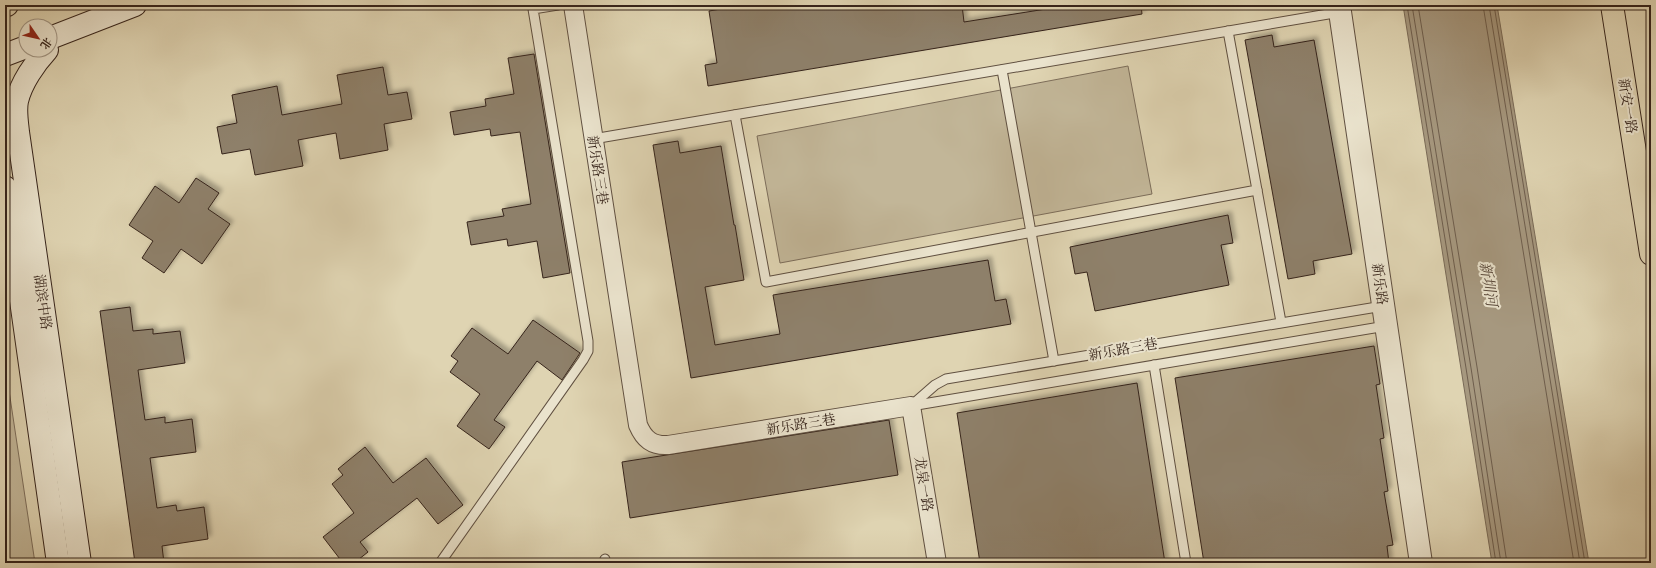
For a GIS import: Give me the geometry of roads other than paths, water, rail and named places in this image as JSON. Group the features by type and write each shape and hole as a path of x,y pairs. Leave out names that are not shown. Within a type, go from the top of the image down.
{"main road":[{"path":"58,37 135,5"},
{"name":"新安一路","path":"1612,5 1651,254"},
{"name":"新乐路","path":"1340,9 1421,563"},
{"path":"5,55 18,50"},
{"name":"湖滨中路","path":"41,58 31,72 17,101 18,132 80,563"},
{"name":"湖滨中路","path":"5,187 16,290 58,563"},
{"path":"10,226 14,216 19,213 29,216 32,222"}],"street":[{"name":"新乐路三巷","path":"573,5 638,425 646,439 660,446 911,406"},
{"name":"龙泉一路","path":"911,406 937,563"}],"lane":[{"path":"440,563 584,360 588,351 588,341 533,9 558,5"},
{"path":"594,139 1228,31 1340,9"},
{"path":"1228,31 1281,322"},
{"path":"1002,70 1054,361"},
{"path":"735,115 766,282 1257,190"},
{"path":"911,406 1154,365 1385,316"},
{"name":"新乐路三巷","path":"911,406 935,385 946,379 1281,322 1385,316"},
{"path":"1154,365 1186,563"}],"water":[{"name":"新圳河","path":"1403,5 1497,5 1589,563 1492,563"}]}
